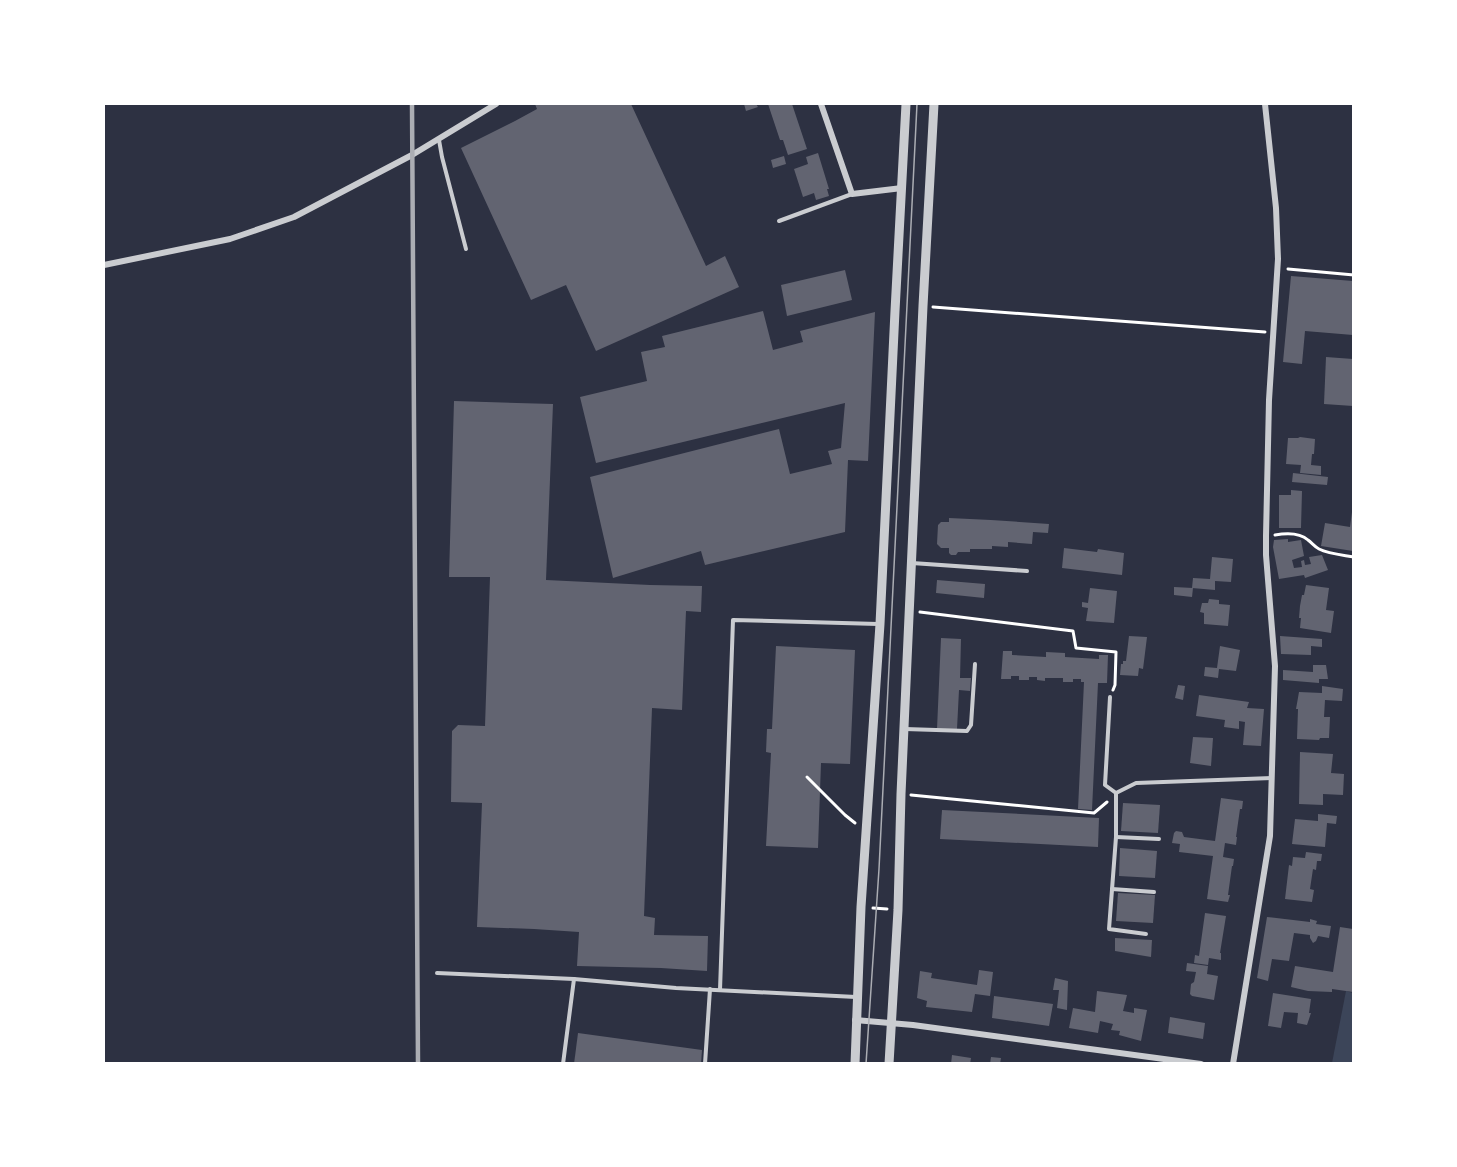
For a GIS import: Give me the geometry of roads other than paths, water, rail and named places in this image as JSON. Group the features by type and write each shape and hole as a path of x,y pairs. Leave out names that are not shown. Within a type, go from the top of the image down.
{"street":[{"path":"104,265 230,239 294,217 412,155 495,104"},
{"path":"821,104 852,194 902,188"},
{"path":"855,1064 861,907 880,624 906,104"},
{"path":"889,1064 934,104"},
{"path":"1233,1064 1270,836 1272,777 1275,666 1266,536 1269,400 1278,260 1276,208 1265,104"},
{"path":"855,1020 1201,1064"}],"lane":[{"path":"438,139 466,249"},
{"path":"779,221 852,194"},
{"path":"911,563 1027,571"},
{"path":"720,990 733,620 880,624"},
{"path":"904,729 967,731 971,725 975,664"},
{"path":"1110,697 1105,785 1116,793"},
{"path":"1116,793 1136,783 1272,777"},
{"path":"1116,793 1116,837 1109,929 1146,934"},
{"path":"1116,837 1159,839"},
{"path":"1112,888 1154,892"},
{"path":"438,973 857,997"},
{"path":"563,1064 574,980"},
{"path":"705,1064 710,989"}],"tram line":[{"path":"866,1064 879,869 917,104"}],"railway":[{"path":"412,104 418,1064"}]}
